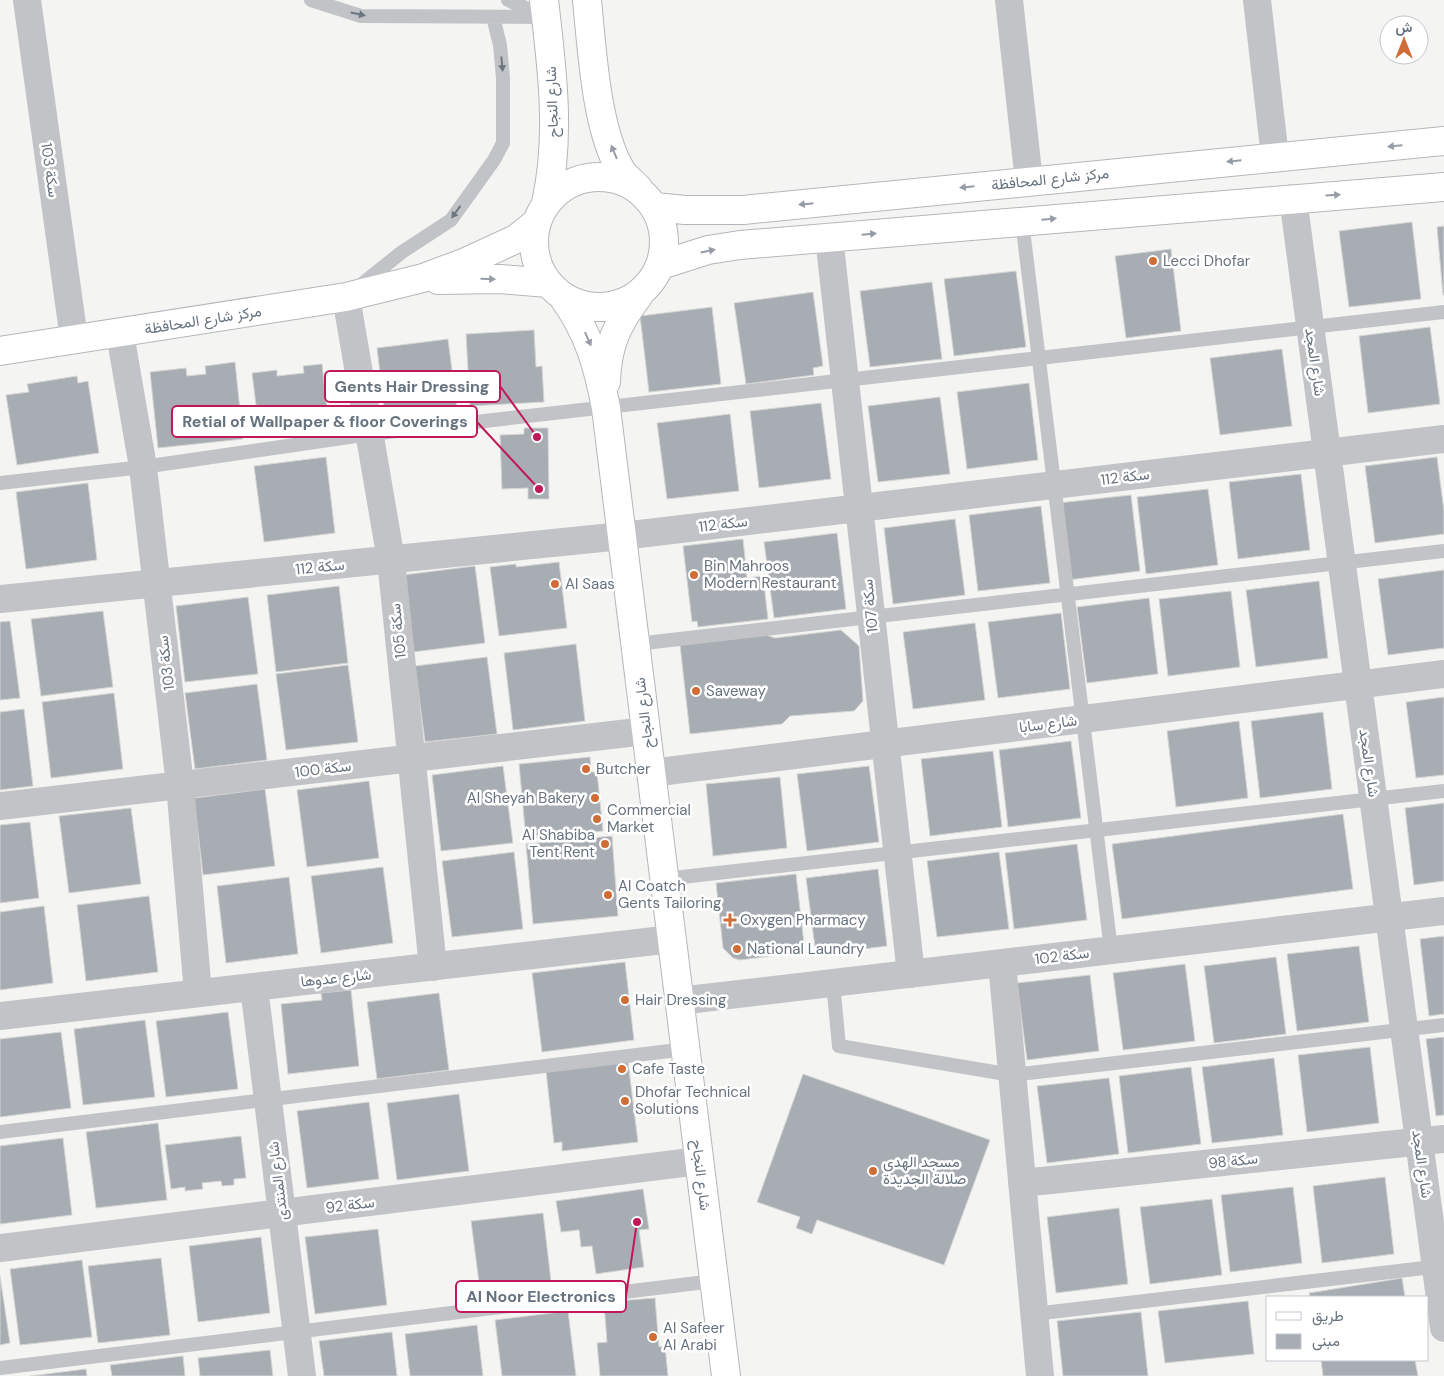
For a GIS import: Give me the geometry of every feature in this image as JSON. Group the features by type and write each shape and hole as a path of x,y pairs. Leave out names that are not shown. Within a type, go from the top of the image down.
{"street":[{"name":"سكة 103","path":"27,0 74,339"},
{"path":"587,0 597,89 610,143 622,172 648,199 663,226 665,245 661,265 652,281 639,295 622,304 603,308 582,306 556,290 537,265 533,244 541,213 561,188 580,179 601,176 622,181 648,199"},
{"path":"1010,0 1029,181"},
{"path":"1257,0 1275,157"},
{"name":"شارع النجاح","path":"541,213 552,172 554,121 552,76 545,8"},
{"name":"مركز شارع المحافظة","path":"648,199 692,210 743,210 1444,141"},
{"path":"661,265 708,250 740,245 1444,187"},
{"name":"شارع المجد","path":"1293,198 1404,1029 1432,1140 1444,1328"},
{"name":"مركز شارع المحافظة","path":"0,351 74,339 120,334 346,297 404,283 423,278 490,252 516,239 527,231 541,213"},
{"name":"سكة 107","path":"829,237 911,974"},
{"name":"مركز شارع المحافظة","path":"404,283 478,278 521,280 556,290"},
{"name":"شارع النجاح","path":"556,290 572,309 589,339 597,364 606,408 726,1376"},
{"name":"شارع النجاح","path":"606,408 606,380 612,341 618,324 639,295"},
{"name":"سكة 105","path":"346,297 391,560 433,966"},
{"name":"سكة 103","path":"120,334 143,467 157,584 180,785 198,993"},
{"name":"سكة 112","path":"0,599 622,536 1444,439"},
{"name":"شارع سابا","path":"651,774 1444,674"},
{"name":"سكة 100","path":"0,806 646,731"},
{"name":"سكة 102","path":"680,1001 1444,911"},
{"name":"شارع عدوها","path":"0,1016 672,939"},
{"path":"1002,963 1040,1376"},
{"name":"شارع المنتدى","path":"254,987 302,1376"},
{"name":"سكة 98","path":"1022,1183 1432,1140"},
{"name":"سكة 92","path":"0,1248 700,1161"}],"lane":[{"path":"312,0 362,16 493,17 545,8"},
{"path":"508,0 545,8"},
{"path":"346,297 402,252 451,220 494,160 503,143 503,78 500,45 493,17"},
{"path":"1022,221 1112,950"},
{"path":"0,483 143,467 370,434 1444,312"},
{"path":"636,644 1444,551"},
{"path":"664,879 1444,792"},
{"path":"833,983 839,1046 1012,1075 1444,1025"},
{"path":"0,1132 686,1049"},
{"path":"1034,1314 1440,1266"},
{"path":"0,1368 714,1281"}],"building":[{"path":"1412,222 1421,299 1349,307 1339,231"},
{"path":"1444,226 1444,295 1443,295 1437,227"},
{"path":"1171,249 1181,331 1126,338 1115,256"},
{"path":"1016,271 1026,347 954,356 944,279"},
{"path":"932,282 942,359 870,367 860,291"},
{"path":"813,292 823,366 813,368 814,375 746,384 734,303"},
{"path":"712,307 721,384 649,392 640,316"},
{"path":"1430,327 1440,404 1368,413 1359,336"},
{"path":"534,330 536,367 542,366 544,402 470,406 466,334"},
{"path":"448,339 458,416 386,425 377,348"},
{"path":"1282,349 1292,426 1220,435 1210,358"},
{"path":"235,362 243,439 158,448 150,372 186,368 187,376 206,374 205,366"},
{"path":"322,364 329,428 294,431 288,435 260,438 252,373 277,370 277,376 304,373 303,366"},
{"path":"77,376 78,383 88,381 99,453 17,465 6,395 29,392 27,384"},
{"path":"1029,383 1038,460 967,469 957,392"},
{"path":"940,397 950,474 878,482 868,406"},
{"path":"821,403 831,479 759,488 750,411"},
{"path":"730,414 739,491 667,499 657,423"},
{"path":"524,428 548,428 549,499 528,499 528,488 502,489 500,435 524,434"},
{"path":"326,457 335,533 264,542 254,466"},
{"path":"1437,457 1444,511 1444,534 1375,543 1365,466"},
{"path":"1301,474 1310,550 1238,559 1229,482"},
{"path":"88,483 97,560 26,569 16,492"},
{"path":"1208,489 1218,565 1146,574 1137,497"},
{"path":"1131,495 1140,571 1068,580 1058,503"},
{"path":"1041,506 1050,583 978,591 969,515"},
{"path":"955,519 965,595 893,604 884,528"},
{"path":"837,533 846,609 774,618 764,542"},
{"path":"743,539 747,578 763,576 768,619 698,627 697,621 692,622 683,546"},
{"path":"559,562 567,628 499,636 490,567 516,564 516,567"},
{"path":"475,566 485,643 413,652 403,575"},
{"path":"1444,570 1444,648 1388,655 1378,579"},
{"path":"1319,581 1328,658 1256,667 1246,590"},
{"path":"339,586 348,663 276,672 267,595"},
{"path":"1231,591 1240,667 1168,676 1159,599"},
{"path":"248,597 258,674 185,682 176,606"},
{"path":"1149,598 1158,674 1087,683 1077,607"},
{"path":"103,611 113,687 41,696 31,619"},
{"path":"1061,613 1070,689 998,698 988,622"},
{"path":"10,621 20,698 0,700 0,622"},
{"path":"975,623 985,700 913,709 903,632"},
{"path":"841,630 859,646 863,701 854,711 790,716 782,724 690,734 680,645 766,635 775,638"},
{"path":"576,644 585,721 513,730 504,653"},
{"path":"487,657 497,734 425,742 415,666"},
{"path":"348,665 358,742 286,750 276,674"},
{"path":"257,684 267,760 195,769 185,693"},
{"path":"114,693 123,769 51,778 42,702"},
{"path":"1444,697 1444,775 1416,778 1406,702"},
{"path":"24,709 33,786 0,790 0,712"},
{"path":"1323,712 1332,789 1260,798 1251,721"},
{"path":"1239,721 1248,798 1176,807 1167,731"},
{"path":"1071,741 1081,818 1008,827 999,750"},
{"path":"993,751 1002,827 930,836 921,759"},
{"path":"590,757 591,772 597,772 603,831 526,839 519,764"},
{"path":"503,766 513,843 441,851 432,775"},
{"path":"869,766 879,842 807,851 797,774"},
{"path":"780,777 787,848 713,856 706,784"},
{"path":"369,781 379,858 307,867 297,790"},
{"path":"265,789 275,866 203,875 194,798"},
{"path":"1444,803 1444,881 1414,885 1405,808"},
{"path":"131,808 141,884 69,893 59,816"},
{"path":"1343,814 1353,889 1122,919 1112,844"},
{"path":"30,822 39,898 0,903 0,825"},
{"path":"612,836 618,916 533,924 526,844"},
{"path":"1077,844 1087,920 1014,929 1005,853"},
{"path":"514,852 523,929 452,937 442,861"},
{"path":"999,852 1009,929 937,937 927,861"},
{"path":"383,867 393,943 321,953 311,876"},
{"path":"878,869 887,946 816,955 806,878"},
{"path":"796,874 805,952 740,960 733,958 723,948 716,883"},
{"path":"289,877 298,954 226,963 217,886"},
{"path":"149,896 158,972 86,981 77,905"},
{"path":"44,906 53,983 0,990 0,912"},
{"path":"1444,936 1444,1014 1429,1016 1420,939"},
{"path":"1359,946 1369,1022 1297,1031 1287,954"},
{"path":"1276,957 1286,1034 1214,1043 1204,966"},
{"path":"625,962 634,1040 542,1052 532,973"},
{"path":"1185,964 1195,1041 1123,1050 1113,973"},
{"path":"1090,975 1099,1051 1027,1060 1017,983"},
{"path":"351,990 359,1066 288,1074 281,1004 322,1000 321,993"},
{"path":"439,993 449,1070 377,1079 367,1002"},
{"path":"228,1012 238,1089 166,1097 156,1021"},
{"path":"145,1020 155,1097 83,1105 74,1029"},
{"path":"61,1032 71,1108 0,1117 0,1039"},
{"path":"1444,1037 1444,1115 1436,1116 1426,1039"},
{"path":"1370,1047 1379,1123 1307,1132 1298,1055"},
{"path":"1274,1058 1283,1135 1212,1143 1202,1067"},
{"path":"628,1062 638,1142 562,1151 562,1142 554,1143 546,1071"},
{"path":"1191,1067 1201,1144 1128,1153 1119,1076"},
{"name":"مسجد الهدى صلالة الجديدة","path":"803,1074 990,1140 944,1265 817,1220 812,1234 796,1228 800,1217 757,1202"},
{"path":"1109,1078 1119,1154 1047,1163 1037,1086"},
{"path":"459,1094 469,1171 397,1180 387,1103"},
{"path":"369,1102 379,1179 307,1188 297,1111"},
{"path":"158,1123 167,1200 96,1208 86,1132"},
{"path":"241,1136 246,1178 234,1179 234,1185 222,1186 221,1181 202,1183 203,1189 185,1191 185,1187 171,1189 165,1145"},
{"path":"63,1138 72,1215 0,1224 0,1146"},
{"path":"1385,1177 1394,1254 1322,1263 1313,1186"},
{"path":"1293,1187 1302,1263 1230,1272 1221,1195"},
{"path":"643,1189 649,1229 639,1230 644,1267 596,1274 592,1246 581,1247 579,1230 561,1232 556,1201"},
{"path":"1212,1199 1222,1275 1150,1284 1140,1207"},
{"path":"1119,1208 1128,1284 1056,1293 1047,1217"},
{"path":"543,1213 552,1289 481,1298 471,1221"},
{"path":"378,1229 387,1305 315,1314 305,1237"},
{"path":"261,1237 270,1313 198,1322 189,1246"},
{"path":"161,1258 170,1335 98,1343 88,1266"},
{"path":"82,1260 92,1337 20,1345 10,1269"},
{"path":"0,1276 10,1343 0,1345"},
{"path":"1402,1278 1405,1296 1310,1296 1309,1293"},
{"path":"655,1298 659,1347 665,1346 668,1376 600,1376 597,1343 607,1342 604,1302"},
{"path":"1248,1301 1254,1354 1165,1363 1158,1311"},
{"path":"568,1311 576,1376 502,1376 495,1320"},
{"path":"1141,1312 1148,1376 1063,1376 1057,1321"},
{"path":"477,1325 483,1376 410,1376 405,1334"},
{"path":"392,1332 397,1376 324,1376 319,1341"},
{"path":"270,1350 273,1376 200,1376 198,1358"},
{"path":"183,1356 185,1376 112,1376 110,1365"},
{"path":"1321,1361 1415,1361 1418,1376 1323,1376"},
{"path":"86,1369 87,1376 30,1376"}],"place":[{"name":"Lecci Dhofar","path":"1153,261"},
{"name":"Gents Hair Dressing","path":"537,437"},
{"name":"Retial of Wallpaper & floor Coverings","path":"539,489"},
{"name":"Bin Mahroos Modern Restaurant","path":"694,575"},
{"name":"Al Saas","path":"555,584"},
{"name":"Saveway","path":"696,691"},
{"name":"Butcher","path":"586,769"},
{"name":"Al Sheyah Bakery","path":"595,798"},
{"name":"Commercial Market","path":"597,819"},
{"name":"Al Shabiba Tent Rent","path":"605,844"},
{"name":"Al Coatch Gents Tailoring","path":"608,895"},
{"name":"Oxygen Pharmacy","path":"730,920"},
{"name":"National Laundry","path":"737,949"},
{"name":"Hair Dressing","path":"625,1000"},
{"name":"Cafe Taste","path":"622,1069"},
{"name":"Dhofar Technical Solutions","path":"625,1101"},
{"name":"مسجد الهدى صلالة الجديدة","path":"873,1171"},
{"name":"Al Noor Electronics","path":"637,1222"},
{"name":"Al Safeer Al Arabi","path":"653,1337"}]}
